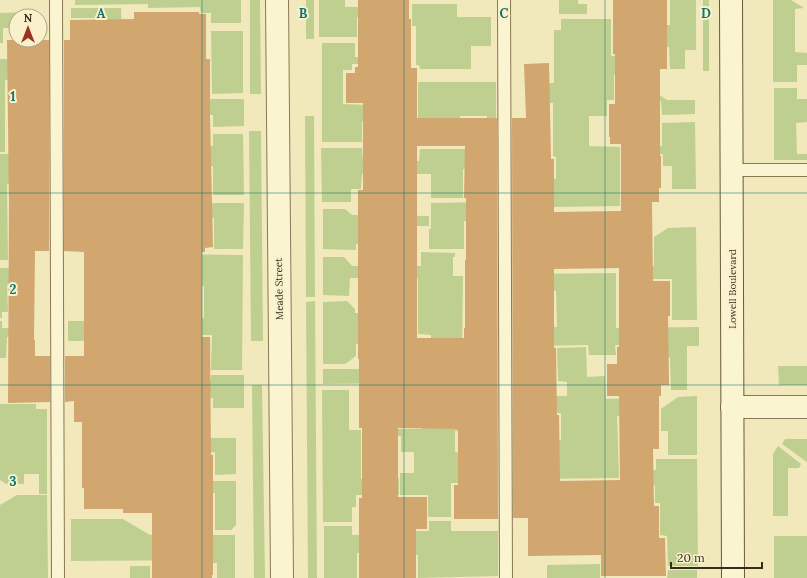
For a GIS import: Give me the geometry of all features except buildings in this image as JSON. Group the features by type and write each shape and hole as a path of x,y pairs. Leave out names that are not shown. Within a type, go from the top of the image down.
{"street":[{"name":"Meade Street","path":"277,0 282,578"},
{"name":"Lowell Boulevard","path":"731,0 733,578"},
{"path":"732,407 807,407"}],"lane":[{"path":"56,0 58,578"},
{"path":"504,0 506,578"},
{"path":"732,170 807,170"}],"green space":[{"path":"75,0 241,0 241,23 211,23 211,13 201,13 200,7 148,8 148,4 75,5"},
{"path":"250,0 260,0 261,94 250,94"},
{"path":"306,0 314,0 314,39 306,39"},
{"path":"319,0 345,0 345,7 409,7 409,17 357,17 357,37 319,37"},
{"path":"559,0 578,0 578,4 587,4 587,14 559,14"},
{"path":"670,0 696,0 696,50 685,50 685,69 670,69 669,47 663,47 663,25 670,25"},
{"path":"703,0 709,0 709,71 703,71"},
{"path":"773,0 791,0 804,8 795,9 795,52 807,53 807,65 797,65 797,82 773,82"},
{"path":"412,4 457,4 457,17 491,17 491,46 471,46 471,69 420,69 419,65 416,65 416,26 412,26"},
{"path":"71,8 121,8 122,45 105,45 105,18 71,18"},
{"path":"0,13 8,13 8,28 3,28 3,43 0,43"},
{"path":"561,19 611,19 611,56 618,56 618,74 614,75 614,100 607,100 607,116 589,116 589,146 620,147 620,206 550,207 550,179 556,179 556,157 553,156 553,103 527,103 527,84 554,83 554,30 561,30"},
{"path":"211,31 243,31 243,93 212,94"},
{"path":"322,43 355,43 355,57 408,57 408,64 352,64 352,70 343,70 343,104 368,105 416,121 362,121 362,142 322,142"},
{"path":"0,59 34,59 35,80 5,80 5,152 0,152"},
{"path":"418,82 496,82 496,130 487,130 487,116 460,116 460,139 418,139"},
{"path":"647,87 667,100 695,100 695,114 662,115 661,101 622,102"},
{"path":"774,88 797,88 797,99 807,99 807,122 796,123 797,154 807,154 807,160 774,160"},
{"path":"151,99 244,99 244,126 213,127 213,115 204,115"},
{"path":"305,116 314,116 315,297 306,297"},
{"path":"695,122 696,189 672,189 672,166 663,166 663,154 622,155 622,147 662,146 662,123"},
{"path":"249,131 261,131 263,341 251,341"},
{"path":"213,134 243,134 244,195 213,195 213,166 205,166 205,146 213,146"},
{"path":"321,148 362,148 363,161 419,161 420,149 496,149 496,169 463,169 463,198 431,198 431,174 362,174 361,189 351,189 351,202 322,202"},
{"path":"0,154 35,154 35,183 7,184 8,260 0,260"},
{"path":"489,202 489,220 464,221 464,249 429,249 431,203"},
{"path":"205,203 244,203 243,249 214,249 214,218 205,218"},
{"path":"323,209 345,209 352,215 429,216 429,226 363,226 363,244 356,244 356,250 323,249"},
{"path":"696,227 697,320 672,320 672,279 648,279 648,266 654,266 654,237 668,228"},
{"path":"421,252 455,253 455,257 453,257 453,276 463,276 462,353 431,353 431,335 418,334 418,278 350,278 349,296 323,295 323,257 344,257 352,266 421,266"},
{"path":"150,254 243,255 242,370 211,370 212,335 190,335 190,318 204,318 204,286 150,285"},
{"path":"0,268 10,268 10,284 7,285 8,312 2,312 2,318 0,318"},
{"path":"616,273 616,328 699,327 699,346 687,346 687,390 671,390 670,357 663,358 663,345 615,345 616,355 589,355 588,345 526,346 526,328 557,327 556,291 528,291 528,274"},
{"path":"315,301 317,578 308,578 306,302"},
{"path":"347,301 355,309 355,313 361,313 363,344 356,344 356,356 345,364 323,364 323,302"},
{"path":"0,321 2,321 2,328 33,328 33,336 7,337 6,358 0,358"},
{"path":"68,321 141,321 111,341 68,341"},
{"path":"586,347 587,377 605,376 606,399 636,398 636,416 617,416 619,478 529,479 528,441 561,440 561,413 528,413 527,397 567,396 567,382 558,381 557,348"},
{"path":"778,366 807,366 807,385 779,385"},
{"path":"323,369 377,369 408,383 323,384"},
{"path":"211,375 244,375 244,408 213,408 213,398 206,398 195,379 211,379"},
{"path":"252,385 262,385 265,578 254,578"},
{"path":"322,390 349,390 349,430 361,430 361,479 399,478 399,495 356,495 356,507 352,507 352,522 323,522"},
{"path":"697,396 697,455 668,455 668,431 661,431 661,409 678,397"},
{"path":"0,404 36,404 36,409 47,409 47,494 39,494 39,474 24,474 24,484 6,484 0,480"},
{"path":"422,409 480,430 455,431 455,452 461,453 461,483 451,483 451,517 428,517 428,495 400,495 400,473 414,473 414,452 401,452 401,436 363,436 363,429 422,429"},
{"path":"207,438 236,438 236,474 215,475 215,452 207,453"},
{"path":"785,439 807,439 807,462 782,444"},
{"path":"778,446 801,464 799,468 788,468 788,516 773,516 773,454"},
{"path":"656,459 697,459 698,566 668,566 667,536 660,535 660,503 655,503 655,485 644,485 621,470 656,470"},
{"path":"206,481 236,481 236,525 231,530 215,530 215,493 203,493"},
{"path":"17,495 47,495 48,578 0,578 0,505"},
{"path":"71,519 123,519 150,535 235,535 235,578 217,578 217,563 208,563 207,560 71,561"},
{"path":"429,521 451,521 451,531 498,531 498,576 418,578 418,555 415,555 415,531 429,531"},
{"path":"324,526 352,526 352,535 413,535 413,553 357,553 357,578 324,578"},
{"path":"774,536 807,536 807,578 774,578"},
{"path":"600,564 600,578 547,578 547,565"},
{"path":"130,566 150,566 150,578 130,578"},
{"path":"668,570 697,570 697,578 667,578"}]}
